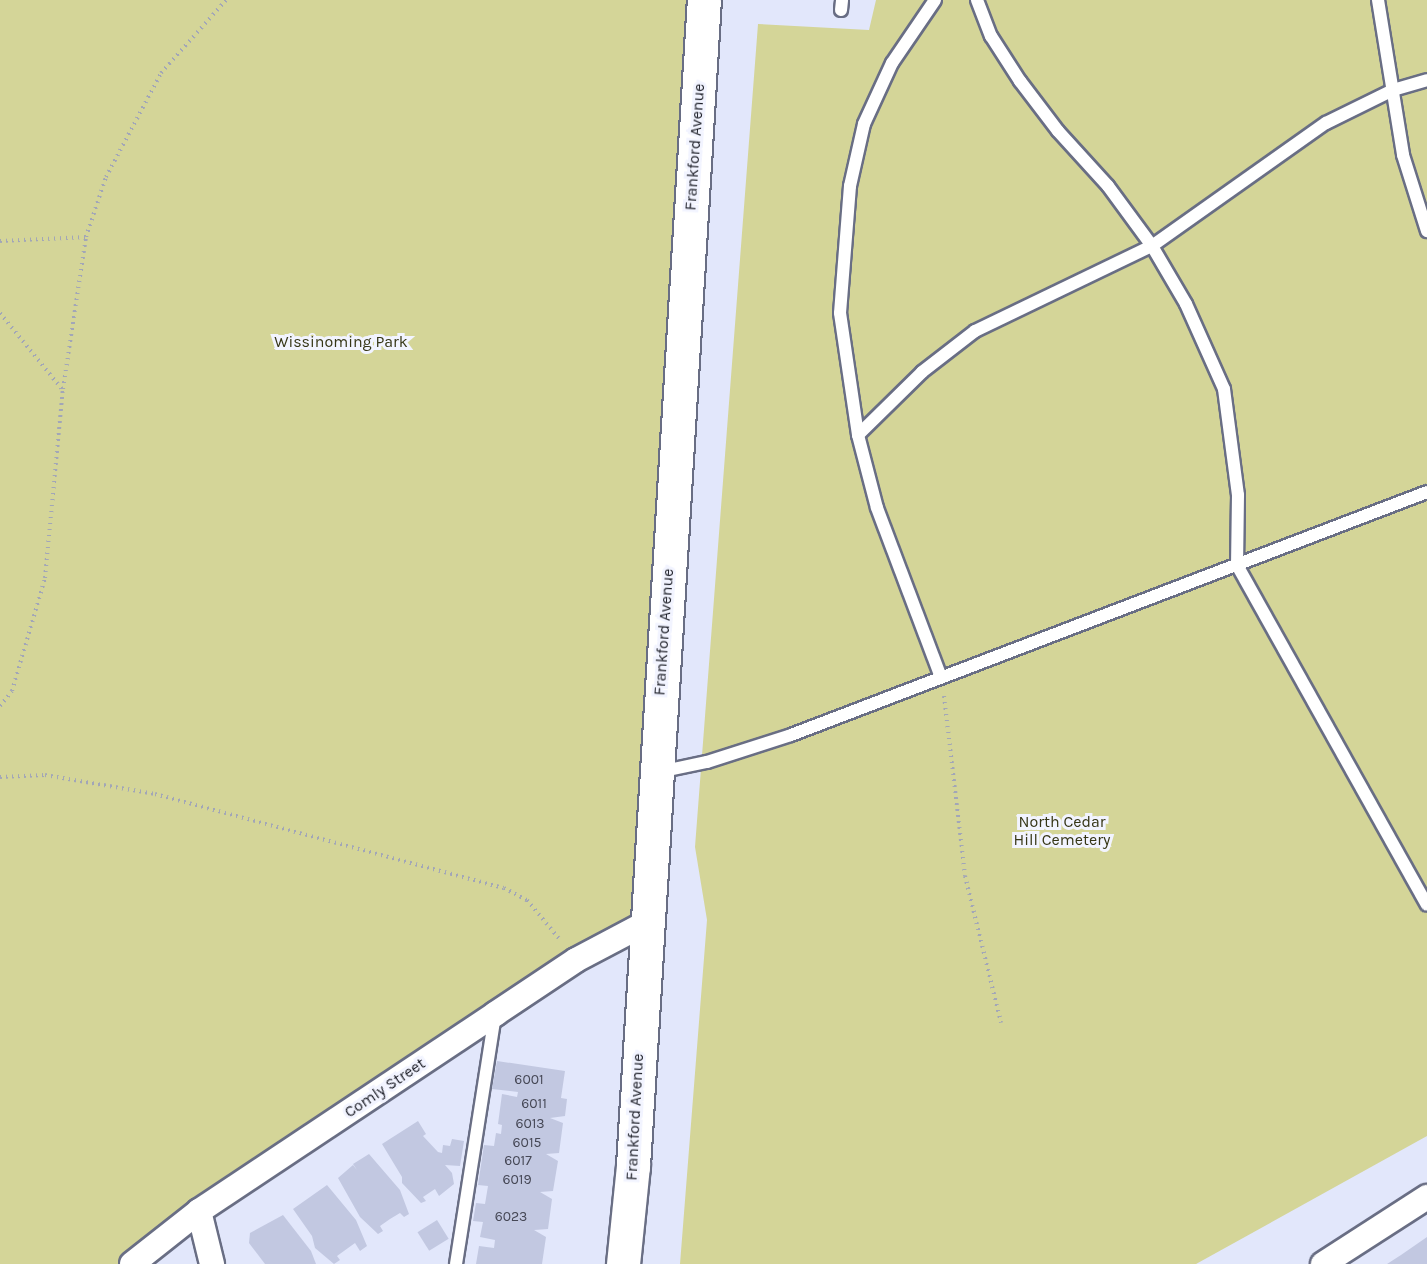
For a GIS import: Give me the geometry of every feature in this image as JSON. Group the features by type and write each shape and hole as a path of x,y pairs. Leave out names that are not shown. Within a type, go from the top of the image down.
{"main road":[{"name":"Frankford Avenue","path":"623,1264 633,1166 655,773 704,0"}],"street":[{"name":"Comly Street","path":"132,1264 199,1211 576,960 646,923"},
{"path":"1323,1264 1427,1197"},
{"path":"199,1211 212,1264"}],"lane":[{"path":"935,0 892,63 864,124 850,186 840,313 858,435 877,508 941,677"},
{"path":"977,0 991,36 1020,81 1058,131 1108,186 1152,246 1186,304 1224,389 1238,495 1237,565 1427,905"},
{"path":"1378,0 1403,155 1427,231"},
{"path":"858,435 922,372 975,331 1152,246 1326,123 1393,90 1427,81"},
{"path":"655,773 707,762 791,735 1427,492"},
{"path":"456,1264 495,1014"}],"path":[{"path":"0,706 12,691 45,578 63,389 86,237 106,177 161,73 226,0"},
{"path":"0,241 86,237"},
{"path":"0,313 63,389"},
{"path":"941,677 965,876 1000,1023"},
{"path":"0,777 45,775 155,795 504,888 527,900 576,960"}],"green space":[{"name":"Wissinoming Park","path":"0,0 704,0 646,923 132,1264 0,1264"},
{"name":"North Cedar Hill Cemetery","path":"876,0 1427,0 1427,1136 1196,1264 680,1264 707,920 695,847 758,24 869,30"}],"building":[{"path":"497,1061 565,1071 561,1098 567,1099 565,1116 550,1118 563,1123 559,1153 546,1154 558,1161 553,1191 540,1192 552,1199 548,1229 534,1230 546,1237 542,1264 476,1264 479,1246 494,1248 495,1240 480,1237 483,1222 473,1221 476,1203 485,1204 488,1186 478,1185 484,1145 494,1146 496,1133 501,1134 502,1125 498,1124 502,1094 517,1097 518,1092 492,1089"},
{"path":"418,1121 426,1134 423,1136 438,1152 442,1153 443,1145 450,1146 452,1139 464,1141 460,1166 445,1165 452,1173 454,1184 439,1196 435,1189 423,1197 426,1201 421,1203 402,1183 402,1177 382,1144"},
{"path":"369,1154 400,1190 409,1214 404,1217 400,1213 390,1219 380,1226 383,1231 378,1234 360,1217 338,1178 353,1165 357,1170 353,1164"},
{"path":"327,1185 356,1220 367,1246 360,1251 355,1243 337,1256 340,1260 334,1264 315,1248 312,1236 293,1209"},
{"path":"283,1215 311,1251 316,1264 265,1264 249,1243 250,1233"},
{"path":"437,1220 449,1239 429,1251 417,1232"},
{"path":"1427,1237 1427,1264 1387,1264 1401,1255"}]}
